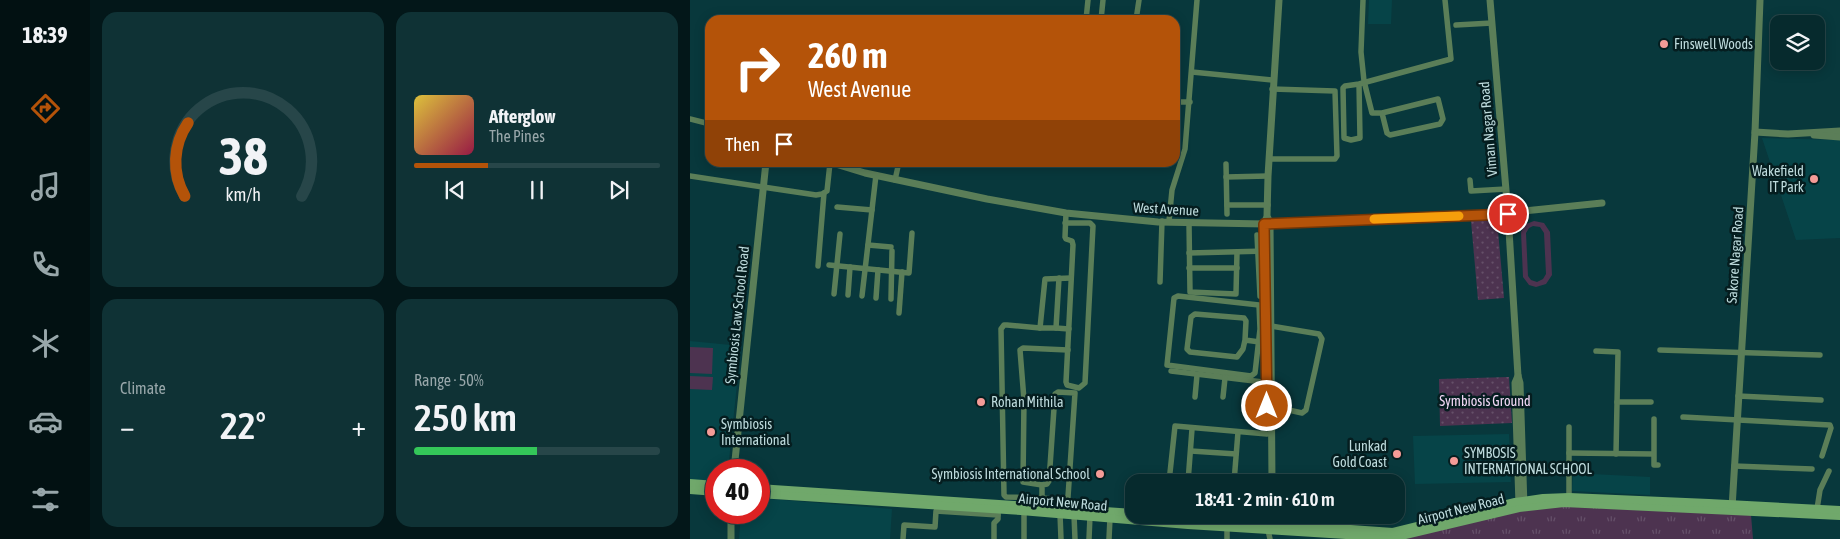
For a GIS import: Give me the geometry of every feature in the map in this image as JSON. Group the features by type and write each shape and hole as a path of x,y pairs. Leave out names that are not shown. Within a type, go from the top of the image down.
{"main road":[{"path":"690,484 705,485"},
{"name":"Airport New Road","path":"770,489 1125,512"},
{"path":"690,490 705,491"},
{"name":"Airport New Road","path":"770,495 998,512 1024,511 1227,527 1270,524 1393,532 1543,498 1569,497 1840,516"},
{"name":"Airport New Road","path":"1521,504 1564,503 1840,510"}],"street":[{"path":"1086,15 1088,0"},
{"path":"1102,15 1103,0"},
{"path":"1137,15 1139,0"},
{"path":"1180,165 1185,150 1198,0"},
{"path":"1268,474 1271,406 1263,343 1261,313 1259,305 1178,296 1174,298 1167,365 1254,375 1256,373 1263,343 1268,304 1268,159 1279,0"},
{"path":"1363,0 1361,52 1362,83 1360,138 1351,140 1344,138 1343,88 1345,86 1362,83 1450,59 1445,0"},
{"name":"Viman Nagar Road","path":"1490,0 1508,214 1518,376 1515,383 1521,504"},
{"name":"Sakore Nagar Road","path":"1732,507 1755,132 1760,0"},
{"path":"1456,25 1492,24"},
{"path":"1192,72 1273,80"},
{"path":"1362,83 1372,113 1382,113 1438,99 1443,119 1440,124 1390,135 1387,133 1382,113"},
{"path":"1268,159 1335,160 1337,156 1336,92 1272,89"},
{"path":"1180,102 1190,102"},
{"path":"690,119 705,123"},
{"path":"1804,133 1840,131"},
{"path":"1755,132 1804,133 1840,137"},
{"path":"1226,164 1227,214"},
{"name":"Symbiosis Law School Road","path":"735,459 766,167"},
{"path":"818,266 824,193 827,191 829,167"},
{"name":"West Avenue","path":"845,167 895,180 1066,213 1189,223 1508,214 1602,203"},
{"path":"895,180 897,167"},
{"path":"1160,282 1166,221 1172,190 1179,167"},
{"path":"862,296 876,175"},
{"path":"690,176 816,195 824,193"},
{"path":"1226,177 1268,176"},
{"path":"1470,180 1470,192 1506,189"},
{"path":"1227,205 1268,205"},
{"path":"837,206 872,210"},
{"path":"1066,213 1065,238 1073,242 1066,382 1067,385 1076,391"},
{"path":"1260,296 1262,251 1267,221"},
{"path":"1066,223 1090,223 1093,226 1085,383 1076,391 1058,392 1055,394 1049,481 1047,484 1042,485 1023,482 1024,400 1020,350 1024,348 1068,350"},
{"path":"1189,223 1190,292 1234,295 1237,291 1237,252"},
{"path":"829,265 909,273 912,233"},
{"path":"834,294 840,234"},
{"path":"1257,235 1262,251 1271,326 1267,434 1271,474"},
{"path":"868,244 892,249 891,299"},
{"path":"1189,253 1262,251"},
{"path":"848,295 850,267"},
{"path":"1189,268 1237,268"},
{"path":"876,298 878,270"},
{"path":"899,313 902,272"},
{"path":"1040,328 1044,281 1047,278 1072,278"},
{"path":"1056,328 1060,278"},
{"path":"1195,314 1244,318 1246,321 1245,340 1243,349 1237,357 1190,352 1187,349 1191,317 1195,314"},
{"path":"1069,329 1004,325 1001,329 1004,495 1006,497 1063,500 1068,497 1076,391"},
{"path":"1271,326 1319,334 1322,339 1306,410 1302,413 1271,406"},
{"path":"1245,340 1263,343"},
{"path":"1660,350 1820,355"},
{"path":"1596,351 1618,352 1616,454"},
{"path":"1172,371 1269,383"},
{"path":"1195,397 1197,375"},
{"path":"1223,397 1225,378"},
{"path":"1738,396 1822,400"},
{"path":"1617,402 1652,402"},
{"path":"1683,417 1830,425 1831,428 1822,456"},
{"path":"1654,419 1653,454 1654,465 1658,465"},
{"path":"1170,474 1174,427 1190,426 1192,429 1267,434"},
{"path":"1569,427 1569,497"},
{"path":"1189,474 1192,429"},
{"path":"1235,474 1238,432"},
{"path":"1191,451 1236,454"},
{"path":"1569,453 1653,454"},
{"path":"1734,466 1812,469"},
{"path":"1817,509 1820,490 1829,471"},
{"path":"1030,484 1030,498"},
{"path":"1042,485 1042,498"},
{"path":"903,539 904,525 935,527 936,511 998,512 998,519 994,523 994,539"},
{"path":"1024,511 1024,539"},
{"path":"1060,514 1060,539"},
{"path":"1074,515 1075,539"},
{"path":"1089,539 1090,516"},
{"path":"1110,518 1110,539"},
{"path":"731,524 731,539"},
{"path":"1270,524 1270,539"},
{"path":"1227,527 1227,539"}],"shaded area":[{"path":"1369,0 1392,0 1391,24 1368,24"},
{"path":"1762,138 1840,140 1840,238 1796,240"},
{"name":"Symbiosis International","path":"690,341 741,346 729,459 705,459 705,481 690,480"},
{"name":"SYMBOSIS INTERNATIONAL SCHOOL","path":"1509,434 1511,482 1415,484 1413,436"},
{"path":"1573,473 1650,477 1650,495 1572,491"},
{"path":"770,499 892,509 890,539 739,539 740,524 770,524"}],"green space":[{"path":"1497,219 1504,298 1478,300 1471,221"},
{"path":"1534,221 1544,223 1550,232 1552,275 1546,284 1536,287 1529,285 1523,277 1521,232 1526,224","holes":["1533,226 1540,227 1544,233 1546,274 1543,279 1537,282 1531,280 1528,276 1526,233"]},
{"path":"690,347 713,348 712,374 690,373"},
{"path":"690,376 713,377 712,390 690,389"},
{"name":"Symbiosis Ground","path":"1509,377 1512,423 1440,426 1439,379"},
{"path":"1557,506 1751,515 1753,539 1403,539 1530,508"}],"slow traffic":[{"path":"1374,219 1459,216"}],"place":[{"name":"Finswell Woods","path":"1664,44"},
{"name":"Wakefield IT Park","path":"1814,179"},
{"name":"Rohan Mithila","path":"981,402"},
{"name":"Symbiosis International","path":"711,432"},
{"name":"Lunkad Gold Coast","path":"1397,454"},
{"name":"SYMBOSIS INTERNATIONAL SCHOOL","path":"1454,461"},
{"name":"Symbiosis International School","path":"1100,474"}],"route":[{"path":"1267,406 1266,251 1264,224 1508,214"}]}
